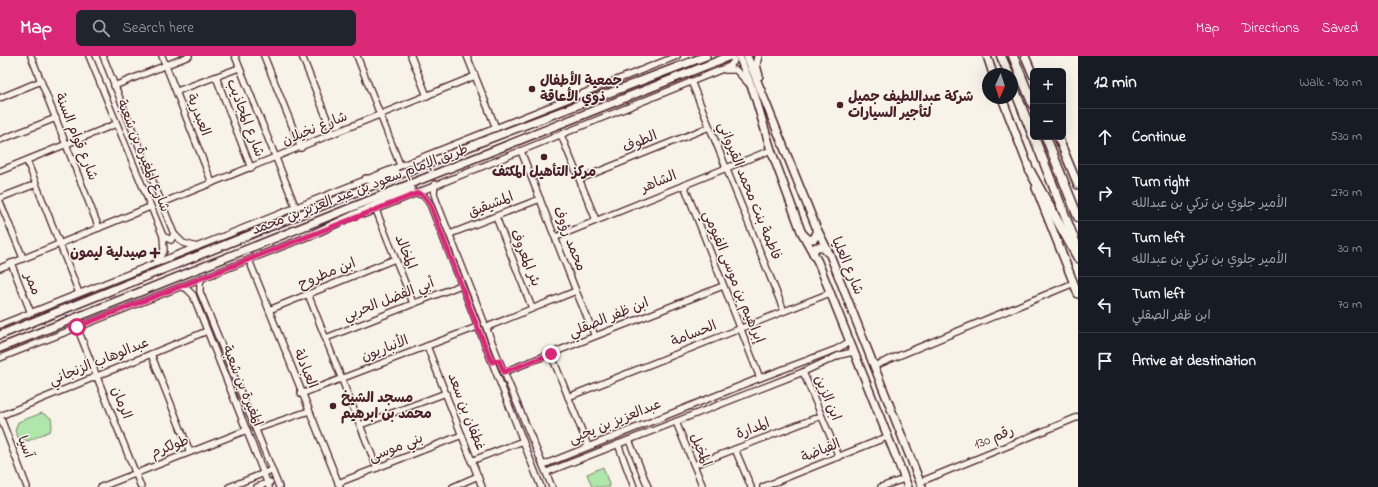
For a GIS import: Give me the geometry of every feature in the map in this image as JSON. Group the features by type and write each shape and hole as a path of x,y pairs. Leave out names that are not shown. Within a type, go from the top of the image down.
{"highway":[{"path":"1001,56 1006,68"},
{"path":"1013,56 1033,104"},
{"path":"1018,97 1030,128"},
{"path":"1035,140 1078,249"},
{"path":"1047,140 1078,217"},
{"path":"1030,171 1078,258"},
{"path":"1066,188 1078,212"}],"main road":[{"name":"طريق الإمام سعود بن عبد العزيز بن محمد","path":"0,335 437,160 706,56"},
{"path":"758,56 756,65 758,93"},
{"path":"987,56 992,68"},
{"path":"1025,56 1030,68"},
{"name":"طريق الإمام سعود بن عبد العزيز بن محمد","path":"0,348 475,159 739,58"},
{"name":"شارع العليا","path":"739,58 758,93 816,227 830,255 921,484"},
{"name":"شارع العليا","path":"758,93 771,150 801,231 818,262 908,487"},
{"path":"1004,104 1078,294"},
{"path":"1059,140 1078,185"},
{"path":"311,235 475,159"},
{"path":"366,179 374,180 426,161 437,160"},
{"path":"801,231 808,239 814,239 816,235 816,227"},
{"path":"818,262 813,253 816,247 823,247 830,255"}],"street":[{"name":"شارع قوام السنة","path":"31,56 99,228"},
{"name":"شارع المغيرة بن شعبة","path":"89,56 163,236"},
{"name":"شارع المغيرة بن شعبة","path":"103,56 174,234"},
{"name":"العبدرية","path":"162,56 212,183"},
{"path":"114,86 189,56"},
{"path":"235,56 296,208"},
{"path":"264,56 301,148"},
{"path":"302,56 333,134"},
{"path":"357,56 400,165"},
{"path":"411,56 427,96"},
{"path":"467,56 496,128"},
{"path":"0,325 677,56"},
{"path":"0,358 562,135 730,66 739,58"},
{"path":"176,92 240,68"},
{"path":"715,71 736,70 741,73 758,93"},
{"name":"شارع نخيلان","path":"162,203 301,148 475,76"},
{"name":"شارع المجاذيب","path":"216,77 251,168"},
{"name":"فاطمة بنت محمد القيرواني","path":"691,81 784,311"},
{"path":"0,98 41,82"},
{"path":"0,140 56,118"},
{"path":"0,171 116,124"},
{"name":"الطوف","path":"580,180 709,127"},
{"path":"562,135 596,220"},
{"name":"الشاهر","path":"556,237 771,150"},
{"name":"محمد رؤوف","path":"521,151 595,336"},
{"path":"27,160 79,293"},
{"path":"0,198 36,184"},
{"path":"436,184 434,193 436,200 499,360 552,487"},
{"name":"إبراهيم بن موسى الفيومي","path":"684,184 760,378"},
{"path":"418,193 424,196 430,204 541,487"},
{"path":"430,204 430,198 434,198 436,200"},
{"name":"المشيقيق","path":"450,234 540,199"},
{"path":"0,202 23,258"},
{"path":"0,268 150,207"},
{"name":"المخالد","path":"376,210 413,303"},
{"name":"بئر المعروف","path":"496,217 532,308"},
{"path":"163,236 171,240 174,237 174,234 183,243 199,247"},
{"path":"154,264 164,251 163,236"},
{"name":"ابن مطروح","path":"269,310 395,259"},
{"name":"العبادلة","path":"248,260 339,485"},
{"name":"ممر","path":"11,263 31,313"},
{"path":"202,278 200,283 200,292 279,487"},
{"path":"874,366 1074,283"},
{"name":"أبي الفضل الحربي","path":"326,338 461,285"},
{"name":"ابن ظفر الصقلي","path":"504,372 723,286"},
{"path":"181,287 188,289 193,295 195,292 200,292"},
{"path":"487,327 576,291"},
{"name":"الحسامة","path":"568,397 830,293"},
{"path":"308,294 377,468"},
{"name":"المغيرة بن شعبة","path":"193,295 268,485"},
{"name":"الأنباريون","path":"302,394 477,326"},
{"name":"الرمان","path":"77,327 141,487"},
{"name":"عبدالوهاب الزنجاني","path":"0,416 208,331"},
{"name":"عبدالعزيز بن يحيى","path":"545,469 588,446 837,349 849,342"},
{"name":"غطفان بن سعد","path":"427,346 482,487"},
{"path":"837,349 840,355"},
{"name":"عبدالعزيز بن يحيى","path":"545,469 629,440 802,372 840,355 853,352"},
{"path":"490,356 497,353"},
{"path":"151,354 190,452"},
{"path":"551,354 588,446"},
{"path":"492,362 499,360"},
{"name":"ابن الزين","path":"802,372 839,456"},
{"path":"360,425 446,393"},
{"path":"697,403 700,412"},
{"path":"256,429 309,411"},
{"name":"آسيا","path":"0,416 27,487"},
{"name":"المدارة","path":"694,465 821,416"},
{"name":"رقم 130","path":"921,484 1078,418"},
{"name":"المخيل","path":"676,422 702,487"},
{"name":"طولكرم","path":"101,487 247,430"},
{"name":"بني موسى","path":"339,485 377,468 462,435"},
{"name":"الفياضة","path":"763,487 887,437"},
{"path":"629,440 648,487"},
{"path":"471,461 523,441"},
{"path":"618,444 634,487"},
{"path":"736,449 751,487"},
{"path":"536,473 545,469"},
{"path":"229,487 272,470"},
{"path":"452,487 478,476"},
{"path":"881,487 904,479"},
{"path":"258,487 268,485 276,480"}],"green space":[{"path":"42,413 51,418 52,424 50,431 28,441 19,439 15,431 18,422"},
{"path":"603,467 610,487 592,487 587,474"}],"place":[{"name":"جمعية الأطفال ذوي الأعاقة","path":"532,89"},
{"name":"شركة عبداللطيف جميل لتأجير السيارات","path":"840,105"},
{"name":"مركز التأهيل المكثف","path":"544,157"},
{"name":"صيدلية ليمون","path":"155,253"},
{"name":"مسجد الشيخ محمد بن ابرهيم","path":"333,406"}],"route":[{"path":"77,327 418,193 424,196 430,204 438,228 492,362 499,360 504,372 551,354"}]}
